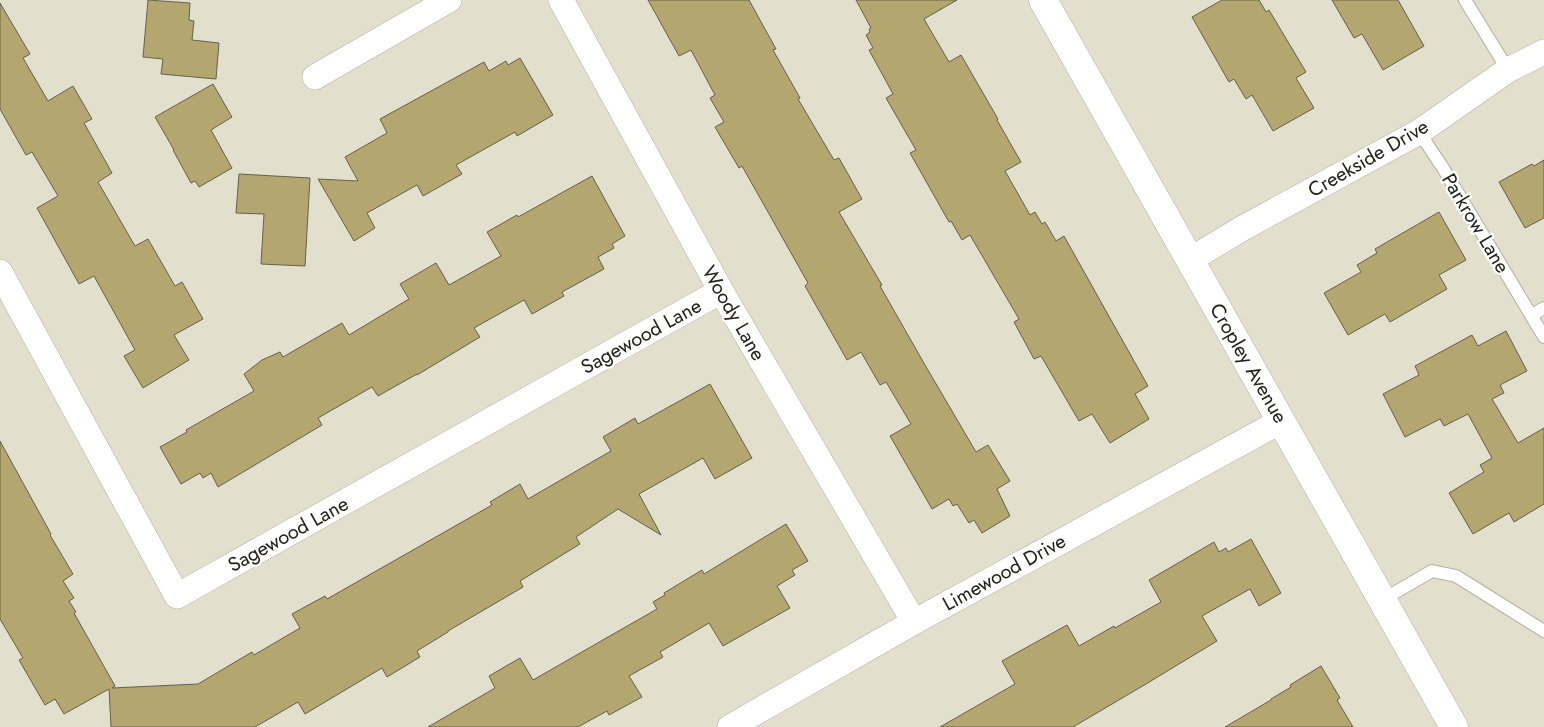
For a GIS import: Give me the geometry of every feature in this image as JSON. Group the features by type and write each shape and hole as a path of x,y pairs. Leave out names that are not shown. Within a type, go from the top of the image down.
{"street":[{"path":"315,77 449,0"},
{"name":"Woody Lane","path":"562,0 721,291 914,622"},
{"name":"Cropley Avenue","path":"1043,0 1454,727"},
{"name":"Creekside Drive","path":"1190,260 1243,228 1419,132 1508,70 1544,52"},
{"name":"Sagewood Lane","path":"0,272 177,596 721,291"},
{"name":"Limewood Drive","path":"730,727 914,622 1281,421"}],"lane":[{"path":"1465,0 1508,70"},
{"name":"Parkrow Lane","path":"1419,132 1544,337"},
{"path":"1532,315 1544,308"},
{"path":"1382,600 1432,571 1456,576 1544,632"}],"building":[{"path":"148,0 190,3 189,20 194,21 192,40 219,43 216,79 161,74 163,59 143,57"},
{"path":"648,0 749,0 776,49 773,50 800,98 798,99 834,160 839,158 862,199 839,212 976,452 988,445 1010,481 997,489 1010,516 982,533 974,520 969,523 957,504 953,506 949,499 932,509 890,436 911,424 886,382 880,385 861,352 847,360 805,286 808,283 742,166 739,168 715,127 724,122 710,98 715,95 691,50 679,56"},
{"path":"856,0 957,0 924,19 949,62 961,55 998,119 1021,162 1005,171 1030,215 1035,212 1042,224 1045,222 1056,241 1064,236 1148,386 1135,394 1149,419 1110,443 1092,414 1079,421 1041,356 1034,359 1014,322 1019,319 970,235 962,240 951,221 949,222 910,153 916,150 886,98 893,94 869,50 873,48 866,35 870,32 869,29 871,28"},
{"path":"1222,0 1259,0 1266,12 1269,10 1306,72 1296,78 1314,108 1273,131 1252,95 1246,99 1234,79 1229,82 1192,17"},
{"path":"1332,0 1398,0 1424,46 1383,70 1362,34 1354,38"},
{"path":"0,3 30,54 23,58 48,101 73,86 92,119 84,123 112,173 98,182 135,246 148,239 175,286 182,282 203,319 174,335 189,360 143,388 124,356 135,350 94,276 79,284 37,208 58,196 32,152 26,155 0,109"},
{"path":"520,58 553,115 517,136 515,132 456,165 462,174 423,196 417,185 367,213 375,228 354,241 318,179 358,181 345,157 387,133 380,119 484,62 489,71 506,61 508,65"},
{"path":"213,84 232,117 211,130 232,168 199,187 195,181 191,183 155,117"},
{"path":"1544,160 1544,218 1525,228 1499,182 1532,164 1534,166"},
{"path":"239,174 310,178 305,266 261,264 264,214 236,213"},
{"path":"592,176 625,236 612,244 614,248 598,257 604,269 562,292 564,296 532,314 524,300 474,328 480,337 378,396 372,387 318,418 322,425 218,487 211,473 203,478 200,473 181,484 160,447 254,391 244,374 262,360 280,352 283,357 342,323 349,335 409,299 400,284 436,263 449,285 501,256 487,232"},
{"path":"1439,212 1466,260 1439,275 1447,289 1390,322 1385,314 1348,335 1324,293 1361,272 1357,265 1377,253 1375,249"},
{"path":"1506,331 1527,371 1500,385 1504,393 1492,399 1518,443 1544,428 1544,504 1514,522 1509,513 1473,534 1449,493 1484,472 1480,465 1492,458 1468,414 1444,426 1440,419 1405,437 1383,394 1419,375 1415,366 1472,335 1478,346"},
{"path":"710,384 752,458 715,479 703,458 639,494 661,535 618,509 576,537 580,544 520,581 523,587 417,651 420,657 387,677 382,668 305,714 298,702 255,727 111,727 109,689 64,714 55,699 45,705 19,660 23,658 0,619 0,441 73,574 63,581 74,598 69,601 115,686 112,688 198,684 252,652 254,655 300,628 292,614 325,596 327,599 492,505 490,502 520,484 528,499 611,451 603,437 635,418 638,424"},
{"path":"786,524 808,561 792,570 795,575 777,586 790,608 723,646 709,623 660,652 663,657 629,676 642,697 609,715 607,711 578,727 428,727 495,688 489,676 520,658 533,680 657,609 653,602 665,595 664,593 702,570 704,574"},
{"path":"1251,539 1281,593 1259,606 1250,589 1202,616 1217,641 1146,684 1073,727 940,727 1015,684 1002,661 1067,625 1079,646 1161,602 1149,580 1214,542 1219,552 1226,548 1228,552"},
{"path":"1321,666 1340,698 1337,700 1353,727 1225,727 1271,700 1291,687 1290,685"}]}
